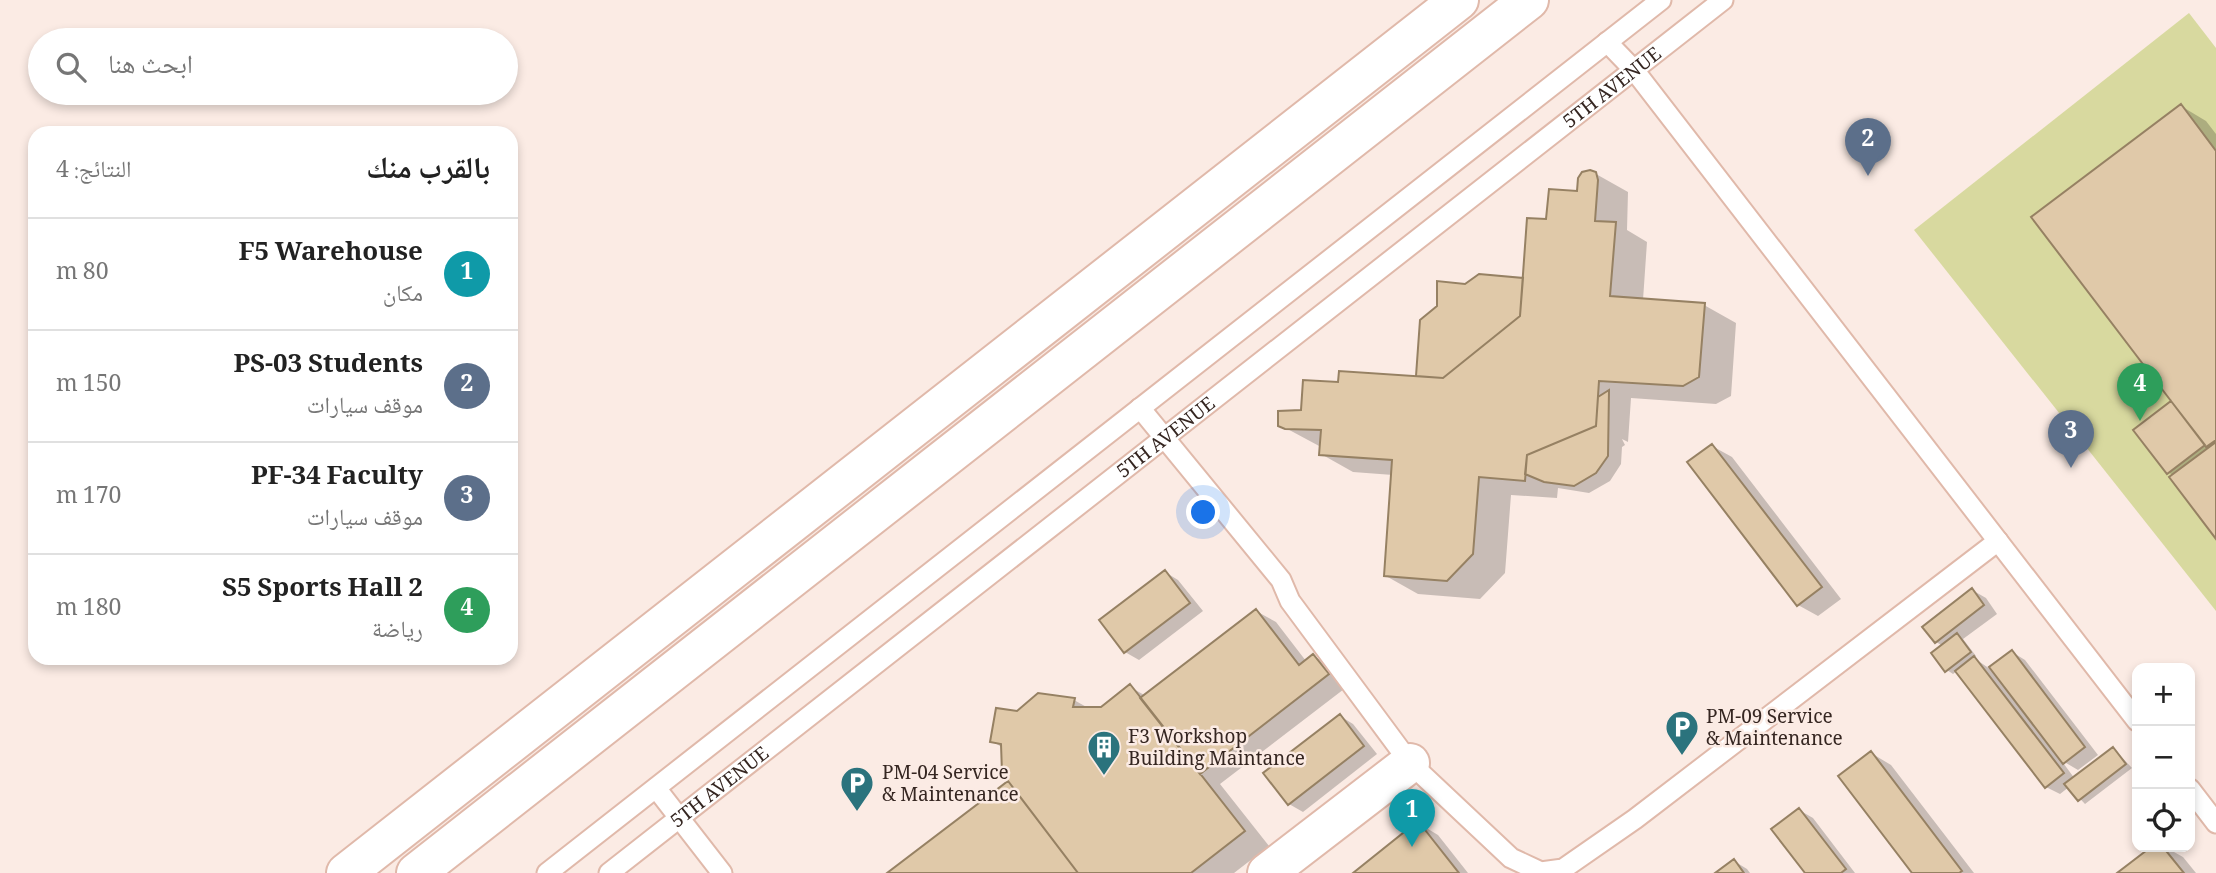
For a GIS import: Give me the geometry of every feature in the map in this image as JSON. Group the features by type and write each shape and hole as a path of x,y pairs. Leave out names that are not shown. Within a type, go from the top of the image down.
{"main road":[{"path":"346,873 1459,0"},
{"path":"416,873 1529,0"},
{"path":"1267,873 1410,764"}],"lane":[{"name":"5TH AVENUE","path":"547,873 1661,0"},
{"name":"5TH AVENUE","path":"609,873 1723,0"},
{"path":"1607,42 1634,70 2132,715"},
{"path":"1140,408 1281,580 1290,601 1410,764 1511,858 1541,872 1563,869 1635,819 1998,541"},
{"path":"656,788 722,873"},
{"path":"2195,796 2216,823"}],"green space":[{"path":"2189,13 2216,48 2216,611 1914,230"}],"building":[{"path":"2181,104 2216,151 2216,440 2206,447 2031,217"},
{"path":"1582,172 1596,172 1598,180 1595,221 1616,222 1610,296 1705,303 1699,377 1683,386 1599,381 1596,426 1527,455 1525,481 1479,477 1473,554 1447,581 1384,576 1392,460 1319,455 1321,430 1285,429 1278,426 1278,411 1301,410 1303,380 1338,382 1339,371 1443,378 1520,316 1527,218 1546,219 1549,189 1577,191 1578,178"},
{"path":"1479,274 1523,278 1520,316 1443,378 1416,376 1420,320 1437,306 1437,281 1465,284"},
{"path":"1609,390 1608,456 1596,473 1574,486 1544,482 1525,474 1527,455 1596,426 1598,397"},
{"path":"2171,401 2205,445 2167,474 2133,430"},
{"path":"2216,442 2216,539 2169,477"},
{"path":"1712,444 1822,587 1797,606 1687,462"},
{"path":"1165,570 1190,603 1124,653 1099,620"},
{"path":"1972,588 1984,605 1935,643 1922,627"},
{"name":"F3 Workshop Building Maintance","path":"1256,609 1299,665 1313,654 1329,674 1200,774 1140,698"},
{"path":"1957,633 1971,652 1945,672 1931,653"},
{"path":"2012,650 2085,747 2063,764 1989,667"},
{"path":"1974,656 2064,773 2045,788 1955,671"},
{"name":"F3 Workshop Building Maintance","path":"1130,684 1245,831 1191,873 1078,873 1002,773 1001,744 990,742 996,708 1017,711 1038,693 1075,698 1073,707 1101,707"},
{"path":"1340,714 1364,746 1288,805 1263,773"},
{"path":"2113,747 2126,764 2078,801 2064,784"},
{"path":"1871,751 1962,871 1912,873 1838,776"},
{"path":"1008,781 1078,873 887,873"},
{"path":"1799,808 1846,869 1841,873 1805,873 1771,829"},
{"path":"1418,821 1459,873 1353,873"},
{"path":"2144,852 2167,852 2184,873 2117,873"},
{"path":"1734,859 1744,873 1715,873"}],"place":[{"name":"PS-03 Students","path":"1868,176"},
{"name":"S5 Sports Hall 2","path":"2140,421"},
{"name":"PF-34 Faculty","path":"2071,468"},
{"name":"PM-09 Service & Maintenance","path":"1682,757"},
{"name":"F3 Workshop Building Maintance","path":"1104,777"},
{"name":"PM-04 Service & Maintenance","path":"857,813"},
{"name":"F5 Warehouse","path":"1412,847"}]}
